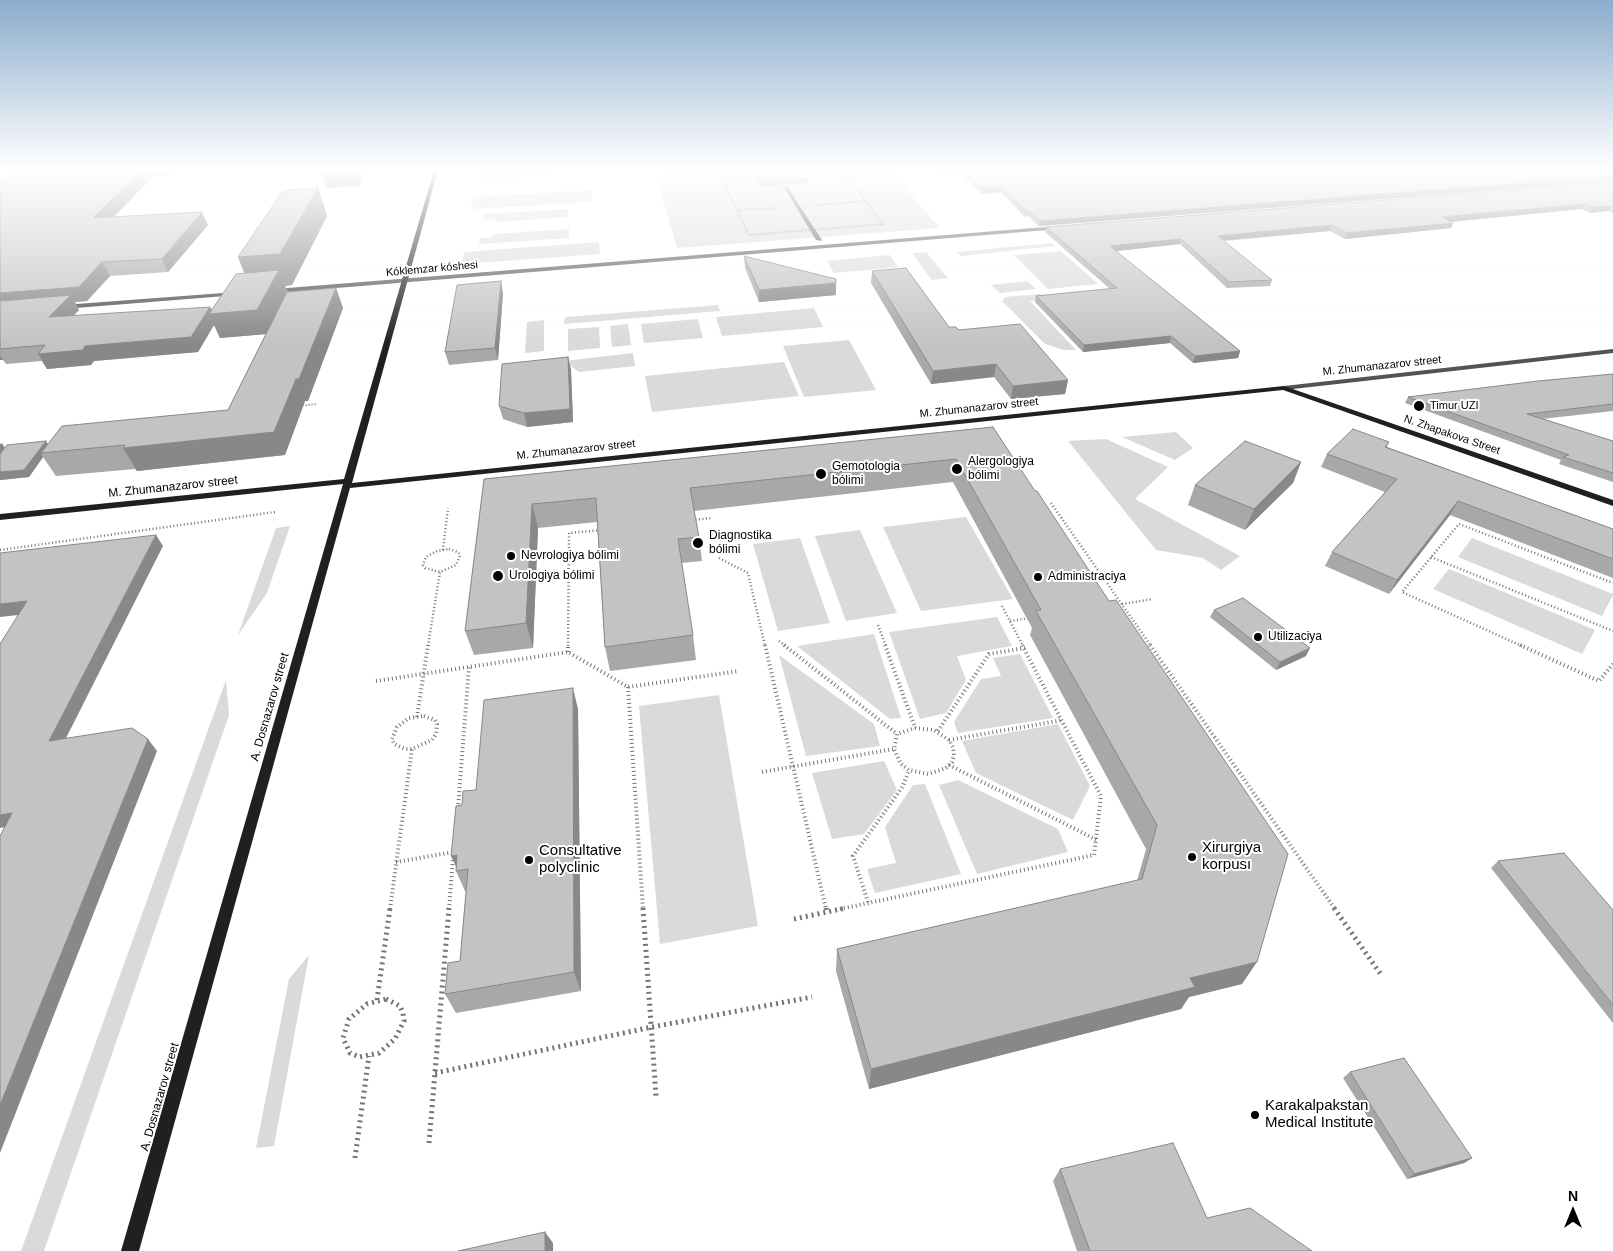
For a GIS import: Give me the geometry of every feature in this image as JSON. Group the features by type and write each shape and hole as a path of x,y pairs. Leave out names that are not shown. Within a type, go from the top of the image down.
{"main road":[{"name":"A. Dosnazarov street","path":"130,1251 419,228"},
{"name":"M. Zhumanazarov street","path":"0,517 1284,388"},
{"name":"N. Zhapakova Street","path":"1284,388 1613,503"}],"street":[{"path":"812,228 819,240"},
{"name":"Kóklemzar kóshesi","path":"264,292 1058,228"},
{"path":"59,308 245,293"},
{"name":"M. Zhumanazarov street","path":"1284,388 1613,351"}],"path":[{"path":"746,228 749,235"},
{"path":"298,406 316,404"},
{"path":"1051,503 1382,976"},
{"path":"443,550 448,508"},
{"path":"0,550 276,512"},
{"path":"684,521 712,518"},
{"path":"1613,583 1459,524 1402,592 1600,681 1613,664"},
{"path":"568,652 569,533 607,529"},
{"path":"443,550 458,552 460,558 452,568 440,572 428,570 423,564 426,557 443,550"},
{"path":"1431,557 1613,631"},
{"path":"719,558 748,573 827,912"},
{"path":"417,717 440,572"},
{"path":"1112,605 1153,599"},
{"path":"794,919 1094,854 1101,796 1026,648 1002,606"},
{"path":"1010,621 1038,616"},
{"path":"878,625 915,728"},
{"path":"779,641 897,734"},
{"path":"938,732 989,654 1026,648"},
{"path":"376,681 568,652 628,687 739,671"},
{"path":"457,813 469,667"},
{"path":"628,687 656,1096"},
{"path":"424,716 434,720 438,729 432,740 412,749 398,747 394,744 392,739 393,733 402,723 417,717 424,716"},
{"path":"949,740 1062,720"},
{"path":"915,728 924,728 938,732 949,740 953,747 954,755 949,765 938,772 928,774 909,770 901,764 894,749 897,734 915,728"},
{"path":"377,1000 412,749"},
{"path":"762,772 894,749"},
{"path":"949,765 1096,840"},
{"path":"868,902 853,856 903,786 909,770"},
{"path":"430,1143 455,842"},
{"path":"396,862 454,852"},
{"path":"435,1073 652,1027 812,997"},
{"path":"386,999 400,1006 404,1021 400,1031 388,1047 379,1053 369,1056 359,1057 350,1053 343,1038 349,1019 357,1010 377,1000 386,999"},
{"path":"355,1158 369,1056"}],"shaded area":[{"path":"671,228 935,228 677,248"},
{"path":"569,229 569,238 479,244 480,238 491,238 495,234"},
{"path":"599,242 600,254 462,264 464,252"},
{"path":"1052,243 1055,246 961,256 957,252"},
{"path":"1061,251 1098,284 1048,289 1014,255"},
{"path":"926,252 948,278 932,280 912,253"},
{"path":"890,255 898,267 834,273 827,261"},
{"path":"1027,281 1036,289 1000,293 991,285"},
{"path":"1040,294 1045,299 1030,301 1076,350 1064,350 1045,344 1002,301 1005,297"},
{"path":"718,305 720,311 564,324 565,317"},
{"path":"814,308 823,327 722,336 716,317"},
{"path":"698,319 703,338 644,343 641,324"},
{"path":"544,320 544,351 525,353 527,322"},
{"path":"628,324 631,345 612,347 610,326"},
{"path":"599,327 600,348 568,351 568,329"},
{"path":"849,340 876,390 804,397 783,346"},
{"path":"633,353 635,366 579,372 564,361"},
{"path":"784,362 799,396 652,412 645,376"},
{"path":"1176,432 1193,448 1175,460 1122,437"},
{"path":"1106,439 1168,467 1135,499 1240,556 1221,570 1203,558 1156,550 1068,441"},
{"path":"966,517 1013,599 921,611 883,527"},
{"path":"290,526 267,593 238,635 276,528"},
{"path":"860,530 897,613 846,621 815,536"},
{"path":"800,538 830,623 778,631 753,544"},
{"path":"1472,538 1613,595 1602,616 1458,557"},
{"path":"1449,569 1595,630 1582,654 1433,589"},
{"path":"997,617 1012,646 957,656 966,680 946,713 920,719 889,632"},
{"path":"874,634 901,718 890,719 797,646"},
{"path":"1020,654 1053,718 958,733 954,722 981,679 1001,676 993,658"},
{"path":"779,655 874,724 880,746 806,756"},
{"path":"226,680 229,715 44,1251 21,1251"},
{"path":"719,695 758,926 660,944 639,706"},
{"path":"1058,724 1090,786 1073,820 976,773 962,741"},
{"path":"884,761 897,790 864,834 832,839 812,773"},
{"path":"958,780 1058,829 1068,852 977,874 939,785"},
{"path":"925,784 961,874 875,893 867,869 896,863 885,827 913,785"},
{"path":"309,955 274,1146 256,1148 289,979"}],"building":[{"path":"0,228 188,228 162,259 102,262 79,287 0,293"},
{"path":"257,228 295,228 280,254 238,257"},
{"path":"1048,228 1297,228 1218,236 1272,280 1229,282 1181,239 1110,246 1240,351 1195,356 1171,336 1084,345 1036,296 1117,288"},
{"path":"1338,228 1396,228 1347,233"},
{"path":"744,256 836,279 836,283 759,290"},
{"path":"906,268 949,327 956,327 959,330 1020,324 1068,380 1013,386 996,364 933,371 872,271"},
{"path":"279,270 257,310 209,314 236,274"},
{"path":"501,281 495,348 445,352 457,285"},
{"path":"336,288 299,379 296,379 274,432 123,448 125,445 41,453 62,426 228,410 287,292"},
{"path":"71,295 49,317 210,307 191,337 85,346 83,350 38,354 45,345 0,349 0,301"},
{"path":"568,357 570,409 524,413 499,406 502,364"},
{"path":"1613,374 1613,404 1527,414 1613,441 1613,473 1563,457 1569,455 1408,397 1538,381"},
{"path":"993,427 1109,601 1116,600 1288,854 1257,962 1190,978 1195,987 871,1069 837,949 1142,879 1157,825 1036,611 1041,610 956,459 690,488 699,537 678,539 693,635 605,647 596,498 532,504 526,623 465,631 484,479"},
{"path":"1353,429 1389,442 1385,447 1613,529 1613,559 1458,501 1397,580 1332,552 1397,479 1327,454"},
{"path":"46,441 24,470 0,472 0,454 7,445"},
{"path":"1245,441 1301,462 1254,509 1195,485"},
{"path":"156,535 49,741 132,728 148,739 0,1105 0,836 12,813 0,815 0,644 27,601 0,604 0,553"},
{"name":"Utilizaciya","path":"1243,598 1310,648 1280,662 1214,610"},
{"name":"Consultative polyclinic","path":"573,688 574,972 445,994 448,963 460,961 468,869 456,871 457,855 451,856 456,806 462,805 463,791 476,790 484,700"},
{"path":"1564,853 1613,910 1613,1005 1498,861"},
{"path":"1404,1058 1472,1158 1414,1174 1350,1072"},
{"path":"1173,1143 1207,1218 1250,1208 1312,1251 1090,1251 1060,1169"},
{"path":"545,1232 545,1251 458,1251"}],"place":[{"name":"Timur UZI","path":"1419,406"},
{"name":"Alergologiya bólimi","path":"957,469"},
{"name":"Gemotologia bólimi","path":"821,474"},
{"name":"Diagnostika bólimi","path":"698,543"},
{"name":"Nevrologiya bólimi","path":"511,556"},
{"name":"Urologiya bólimi","path":"498,576"},
{"name":"Administraciya","path":"1038,577"},
{"name":"Utilizaciya","path":"1258,637"},
{"name":"Xirurgiya korpusı","path":"1192,857"},
{"name":"Consultative polyclinic","path":"529,860"},
{"name":"Karakalpakstan Medical Institute","path":"1255,1115"}]}
